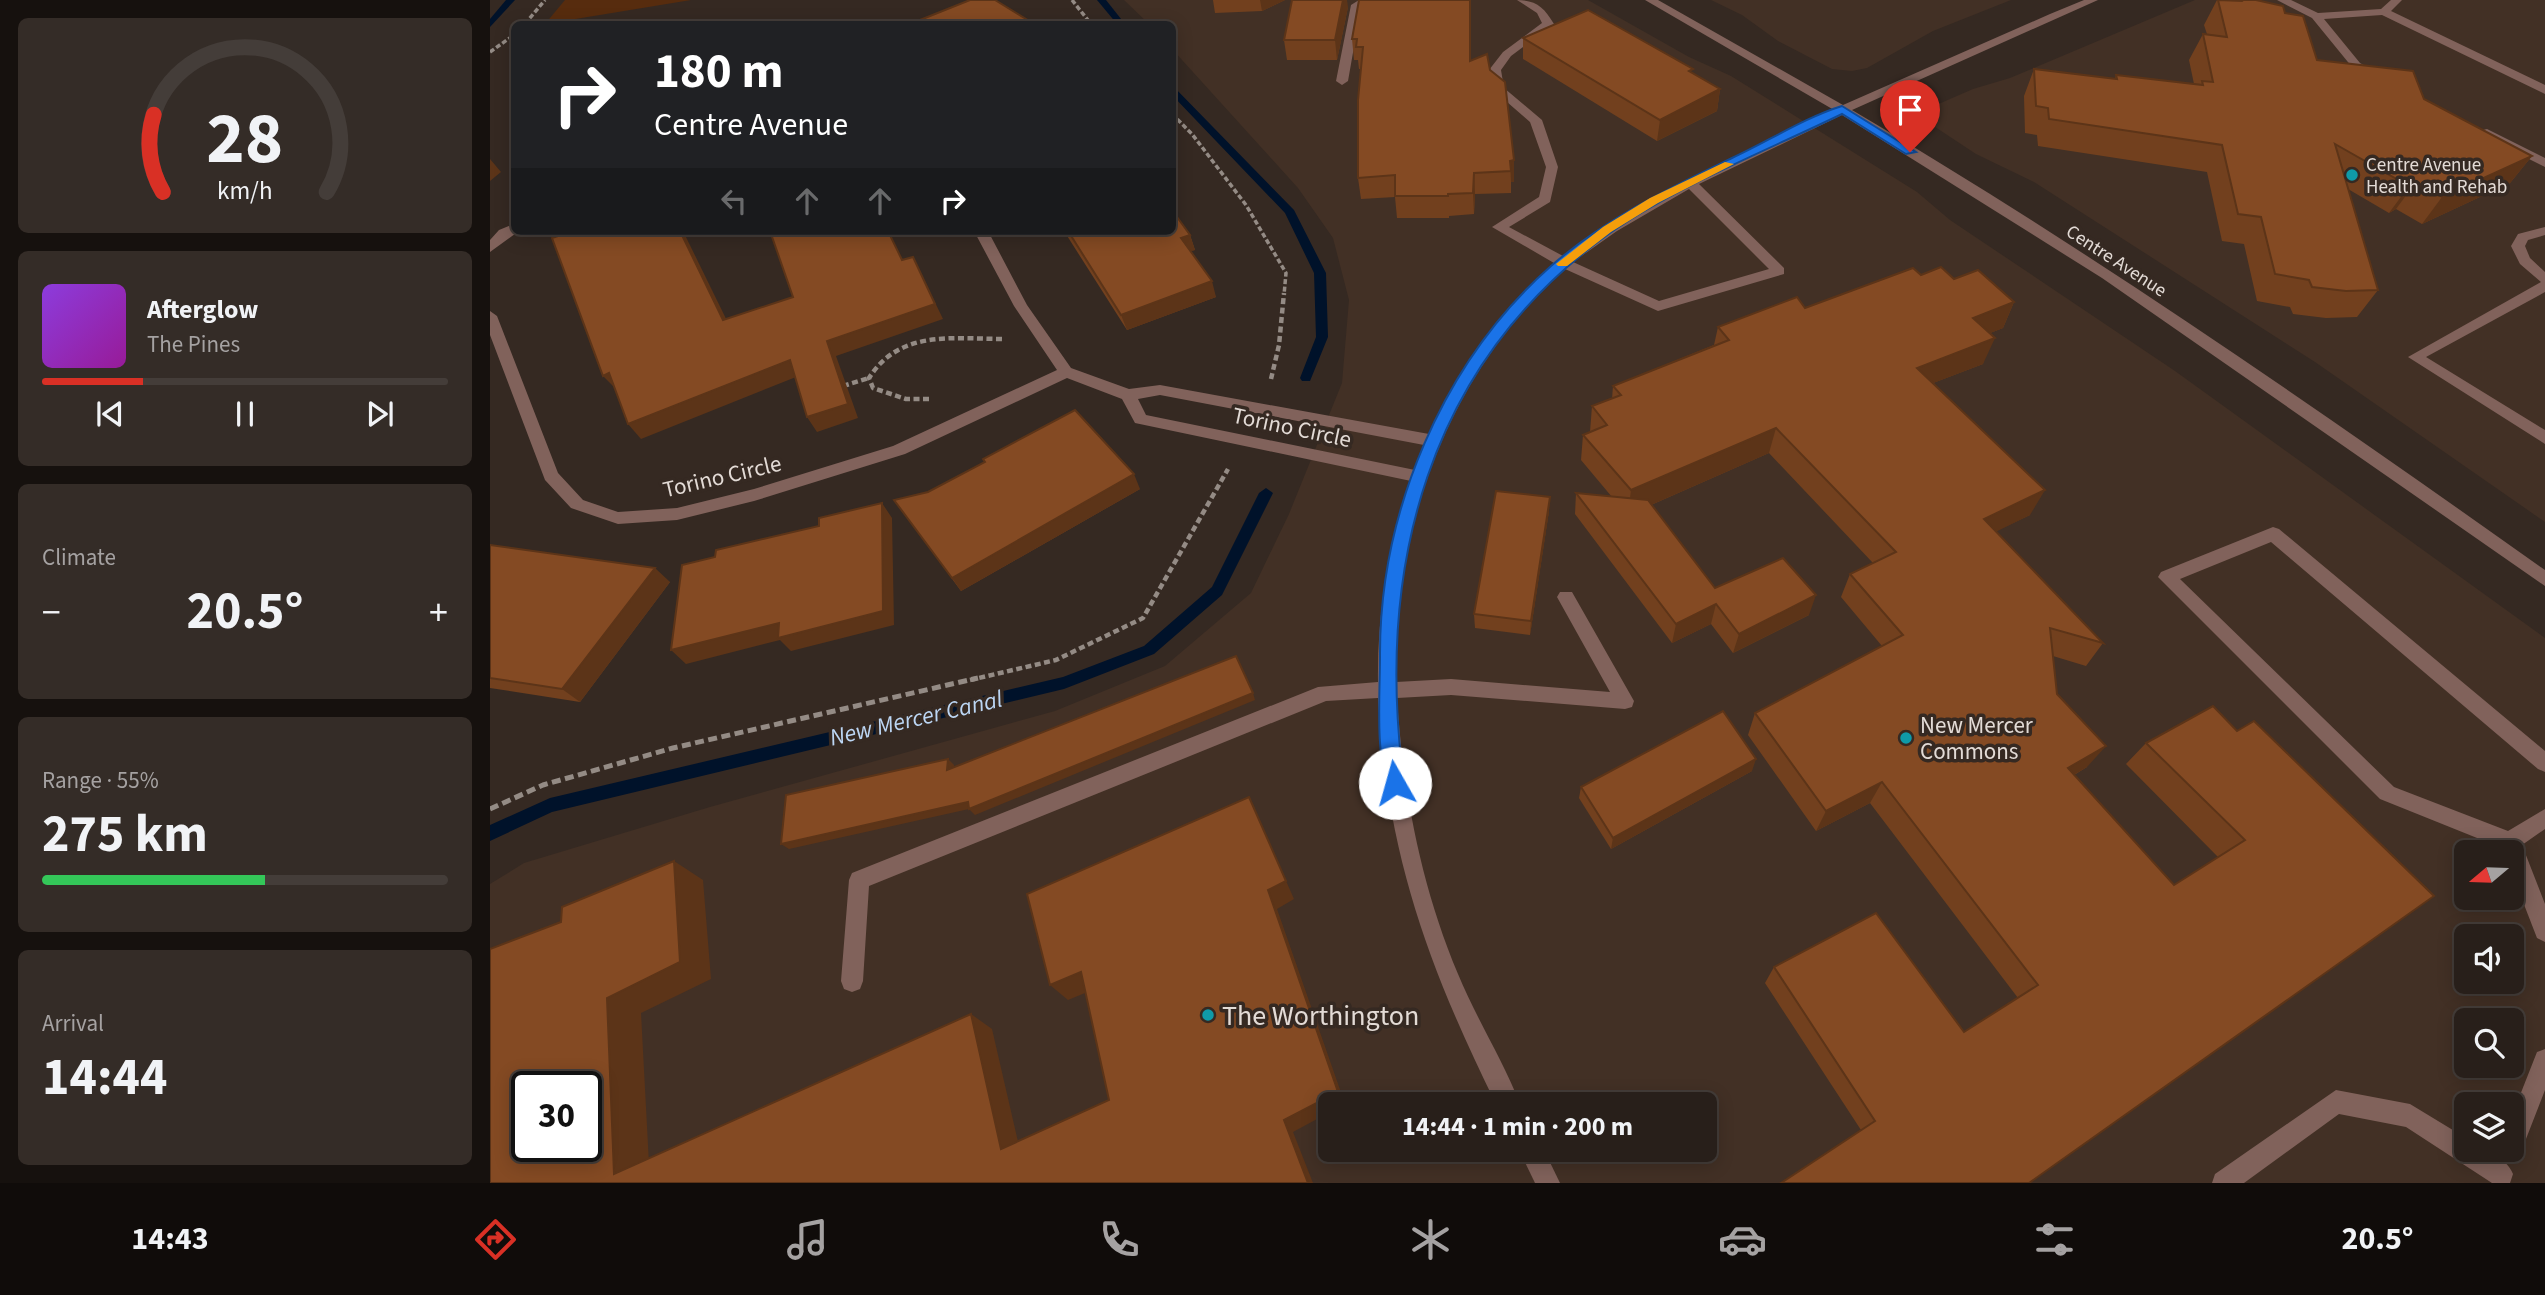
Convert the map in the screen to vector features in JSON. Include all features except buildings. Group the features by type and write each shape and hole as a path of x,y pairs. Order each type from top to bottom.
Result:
{"street":[{"path":"1342,81 1356,5 1369,0"},
{"path":"1522,0 1541,10 1548,24 1507,54 1495,70 1498,89 1536,120 1552,167 1545,199 1499,227 1564,263 1658,306 1779,271 1690,183"},
{"name":"Centre Avenue","path":"1650,0 1842,110 2084,261 2289,397 2545,579"},
{"path":"1502,1092 1461,1010 1422,906 1398,806 1389,737 1388,624 1403,533 1419,477 1450,402 1481,352 1523,301 1564,263 1607,229 1654,201 1842,110 1992,41 2093,0"},
{"path":"2282,0 2316,16 2356,65 2391,83"},
{"path":"2384,12 2398,0"},
{"path":"2316,16 2384,12 2545,90"},
{"path":"2474,126 2545,163"},
{"path":"490,248 511,230"},
{"path":"2545,231 2524,237 2518,246 2521,256 2530,268 2545,279"},
{"path":"983,235 1021,306 1066,372"},
{"path":"2545,286 2415,356 2545,438"},
{"name":"Torino Circle","path":"490,317 551,476 577,505 618,517 677,513 754,495 899,450 1066,372 1128,395 1160,390 1434,441"},
{"name":"Torino Circle","path":"1128,395 1140,419 1419,477"},
{"path":"2507,840 2387,793 2167,577 2273,534 2545,763"},
{"path":"852,981 859,880 1325,693 1451,687 1625,701 1566,597"},
{"path":"2512,840 2545,818"},
{"path":"2524,877 2545,931"},
{"path":"2524,1115 2545,1060"},
{"path":"2224,1183 2336,1102 2410,1116 2499,1179 2506,1162"},
{"path":"1537,1162 1548,1183"}],"path":[{"path":"528,21 545,0"},
{"path":"1072,0 1089,21"},
{"path":"490,52 511,37"},
{"path":"1176,118 1192,134 1246,205 1286,273 1279,345 1263,409"},
{"path":"836,389 869,379 883,356 903,346 956,338 1008,338"},
{"path":"869,379 873,388 888,395 906,399 939,398"},
{"path":"490,809 543,785 673,748 1056,660 1131,624 1143,618 1244,441"}],"shaded area":[{"path":"565,0 691,0 563,21 548,21"},
{"path":"1124,0 1588,0 1689,57 1731,76 1917,192 1950,220 2175,371 2545,638 2545,1183 490,1183 490,884 524,863 710,807 1055,711 1165,666 1251,593 1289,514 1342,383 1349,300 1333,238 1298,188 1176,53 1176,21 1146,21"},
{"path":"1711,0 2011,0 1933,31 1867,68 1852,71 1832,69 1778,41 1742,15"},
{"path":"2195,0 2545,0 2545,522 2315,362 2034,182 1976,154 1923,119 1927,109 1973,89 2010,78"}],"waterway":[{"path":"490,24 511,0"},
{"name":"New Mercer Canal","path":"1101,0 1118,21"},
{"name":"New Mercer Canal","path":"1176,93 1290,212 1320,273 1322,337 1306,378"},
{"name":"New Mercer Canal","path":"490,833 550,805 1064,683 1149,650 1217,591 1266,493"}],"slow traffic":[{"path":"1563,264 1607,229 1654,201 1729,164"}],"place":[{"name":"Centre Avenue Health and Rehab","path":"2352,175"},
{"name":"New Mercer Commons","path":"1906,738"},
{"name":"The Worthington","path":"1208,1015"}],"route":[{"path":"1395,783 1389,737 1388,624 1403,533 1422,469 1450,402 1481,352 1523,301 1556,269 1607,229 1654,201 1842,110 1910,152"}]}
